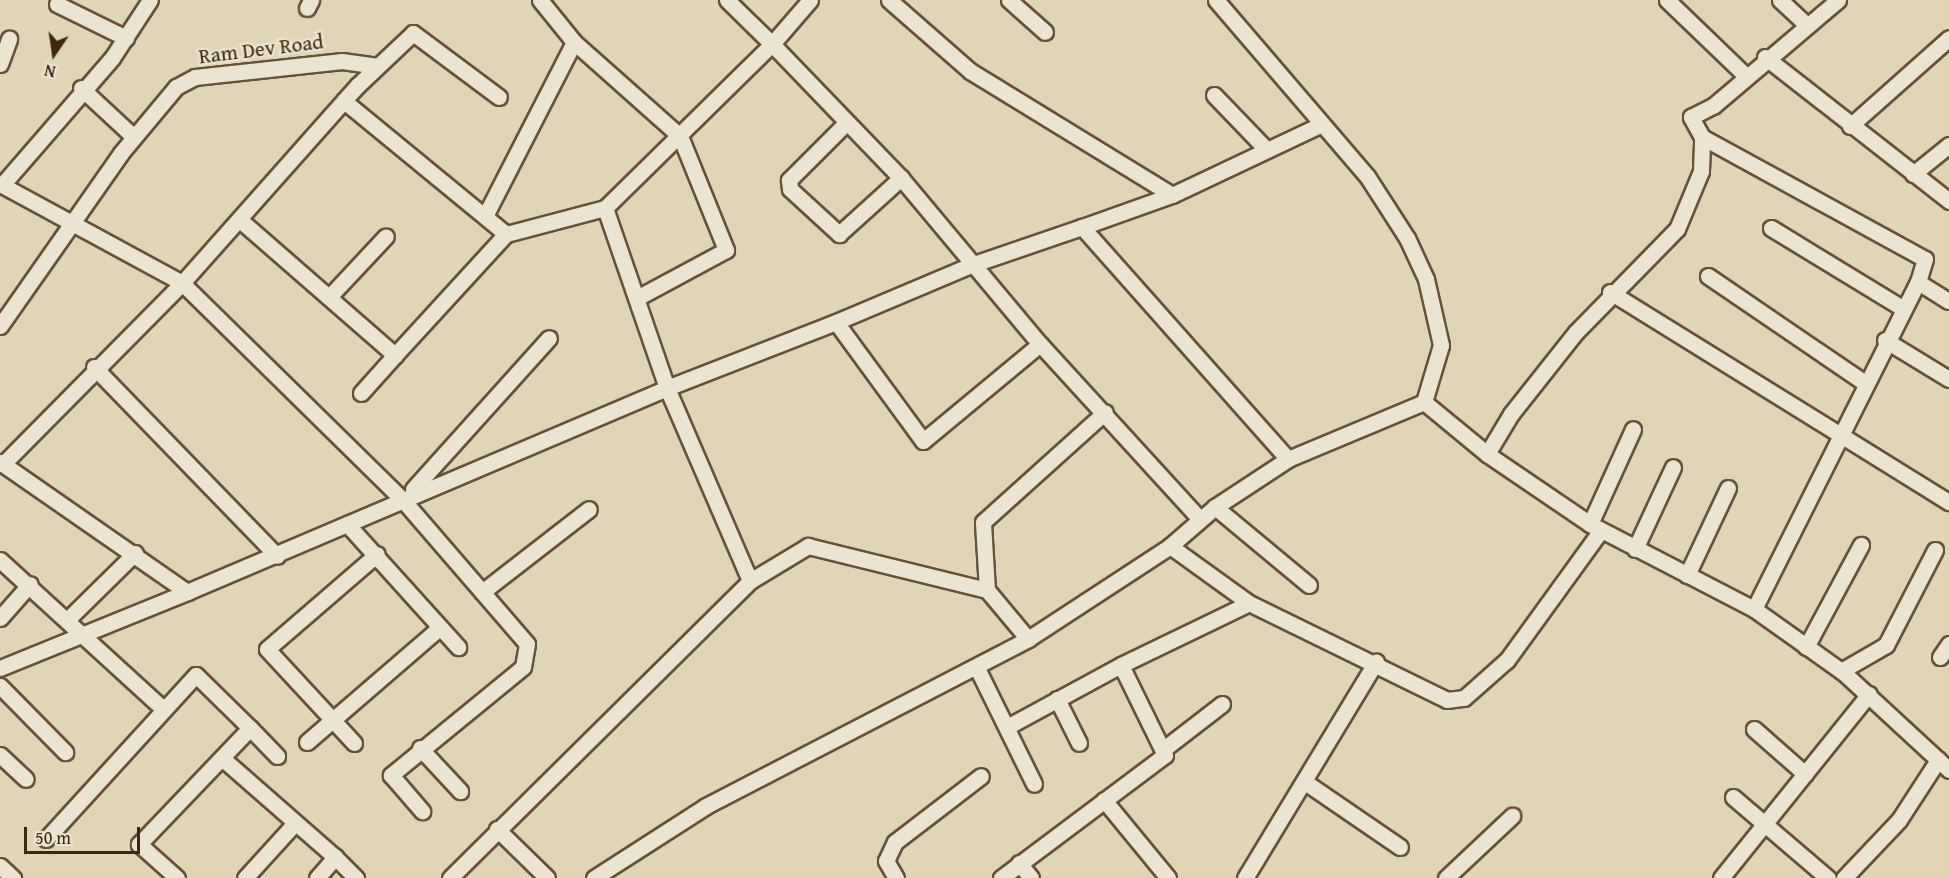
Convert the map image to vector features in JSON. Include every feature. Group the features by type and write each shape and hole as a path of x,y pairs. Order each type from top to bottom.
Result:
{"street":[{"path":"150,0 126,38 1,184 182,283 402,499 527,644 527,662 420,748 391,775 422,811"},
{"path":"540,0 574,42 680,136 726,250 637,298"},
{"path":"727,0 902,178 971,265 1040,344 1105,412 1200,519"},
{"path":"361,393 506,234 605,208 772,44 810,0"},
{"path":"889,0 970,71 1172,195"},
{"path":"1009,0 1045,32"},
{"path":"594,878 706,806 977,668 1028,639 1170,546 1215,507 1288,459 1424,402 1442,345 1426,279 1367,176 1216,0"},
{"path":"1667,0 1745,75"},
{"path":"1780,0 1806,24"},
{"path":"1755,609 1842,436 1885,340 1918,282 1925,259 1702,137 1690,117 1707,110 1765,57 1838,0"},
{"path":"57,4 126,38"},
{"path":"187,592 135,553 2,463 94,367 182,283 345,101 413,33 499,97"},
{"path":"1850,126 1949,38"},
{"path":"0,64 9,39"},
{"path":"485,216 574,42"},
{"path":"1765,57 1850,126 1949,201"},
{"name":"Ram Dev Road","path":"0,326 76,223 134,137 176,87 195,77 342,61 378,66"},
{"path":"81,88 134,137"},
{"path":"1214,95 1266,150"},
{"path":"345,101 506,234"},
{"path":"846,123 789,180 787,185 805,204 839,234 902,178"},
{"path":"0,668 277,555 347,524 365,520 402,499 667,388 836,322 971,265 1172,195 1322,124"},
{"path":"1487,454 1511,414 1610,292 1677,229 1696,190 1702,137"},
{"path":"1913,174 1949,146"},
{"path":"605,208 667,388 750,581"},
{"path":"240,220 394,355"},
{"path":"1082,227 1288,459"},
{"path":"1770,228 1902,308"},
{"path":"329,297 386,236"},
{"path":"1708,276 1865,383"},
{"path":"1918,282 1949,301"},
{"path":"1610,292 1949,502"},
{"path":"836,322 923,441 1040,344"},
{"path":"402,499 428,476 549,338"},
{"path":"1885,340 1949,379"},
{"path":"94,367 277,555"},
{"path":"1424,402 1487,454 1595,527 1755,609 1869,694 1944,765 1899,820 1844,878"},
{"path":"987,590 983,522 1105,412"},
{"path":"1170,546 1249,603 1376,663 1426,694 1464,698 1507,660 1595,527 1634,429"},
{"path":"1635,549 1673,467"},
{"path":"1687,575 1728,488"},
{"path":"1215,507 1309,585"},
{"path":"482,592 589,508"},
{"path":"347,524 377,554 439,628 458,647"},
{"path":"1806,647 1861,545"},
{"path":"450,878 750,581 808,546 987,590 1028,639"},
{"path":"1841,671 1886,645 1935,550"},
{"path":"68,619 135,553"},
{"path":"354,742 269,656 268,645 377,554"},
{"path":"0,560 85,634 163,710"},
{"path":"0,618 30,584"},
{"path":"1007,727 1121,665 1249,603"},
{"path":"307,742 439,628"},
{"path":"1245,878 1305,783 1376,663"},
{"path":"1001,878 1165,755 1165,748 1121,665"},
{"path":"977,668 1034,784"},
{"path":"46,839 196,675 277,756"},
{"path":"0,686 65,752"},
{"path":"1721,878 1869,694"},
{"path":"1058,699 1078,743"},
{"path":"1165,748 1222,704"},
{"path":"177,878 139,844 223,759 250,728"},
{"path":"1754,729 1805,774"},
{"path":"420,748 459,791"},
{"path":"0,755 26,779"},
{"path":"223,759 356,878"},
{"path":"896,878 886,861 895,842 981,776"},
{"path":"1305,783 1400,847"},
{"path":"1733,797 1828,878"},
{"path":"1104,800 1168,878"},
{"path":"1446,878 1512,816"},
{"path":"245,878 295,823"},
{"path":"497,829 547,878"},
{"path":"317,878 335,857"},
{"path":"1019,863 1031,878"},
{"path":"0,866 13,878"}]}
